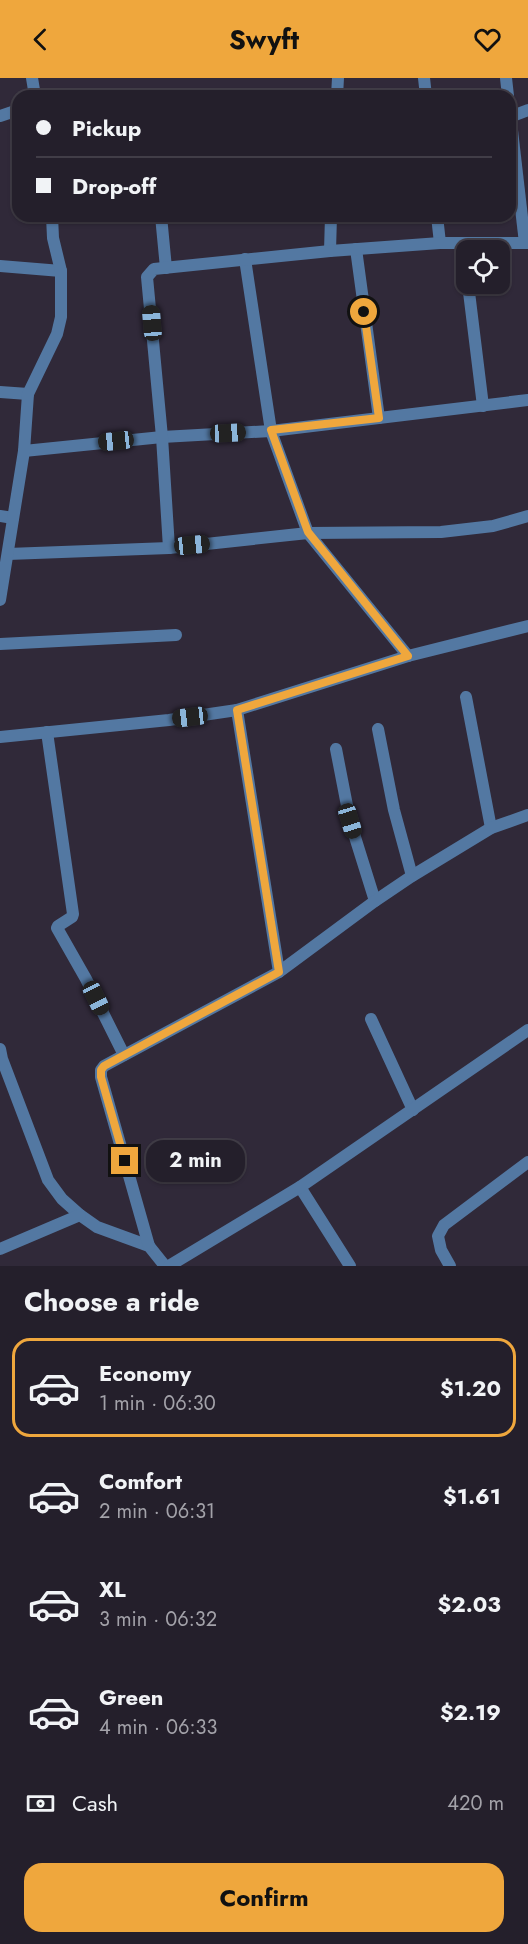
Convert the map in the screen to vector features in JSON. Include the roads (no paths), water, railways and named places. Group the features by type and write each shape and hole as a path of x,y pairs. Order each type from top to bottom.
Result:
{"street":[{"path":"510,243 526,243 516,163"},
{"path":"0,600 24,451 28,394 57,334 61,317 61,271 53,222"},
{"path":"162,222 166,267"},
{"path":"330,251 331,222"},
{"path":"438,222 440,243"},
{"path":"169,548 162,436 147,277 154,269 330,251 456,243"},
{"path":"356,249 379,418"},
{"path":"246,260 271,430 308,532 408,656"},
{"path":"0,266 61,271"},
{"path":"469,294 483,406"},
{"path":"0,392 28,394"},
{"path":"24,451 162,436 271,430 528,400"},
{"path":"0,516 13,518"},
{"path":"8,554 169,548 308,532 441,532 493,526 528,516"},
{"path":"0,737 169,720 237,710 408,656 528,626"},
{"path":"0,644 176,635"},
{"path":"466,697 491,828"},
{"path":"237,710 279,972"},
{"path":"378,729 394,810 412,876"},
{"path":"47,732 73,914 57,928 86,979 124,1055"},
{"path":"336,749 350,821 375,902"},
{"path":"528,815 491,828 412,876 279,972 104,1066 101,1070 101,1077 149,1246 167,1266 300,1187 528,1030"},
{"path":"370,1019 413,1110"},
{"path":"0,1056 48,1180 62,1199 97,1227 149,1246"},
{"path":"450,1266 441,1250 438,1236 444,1225 528,1162"},
{"path":"300,1187 350,1266"},
{"path":"0,1249 80,1215"}]}
